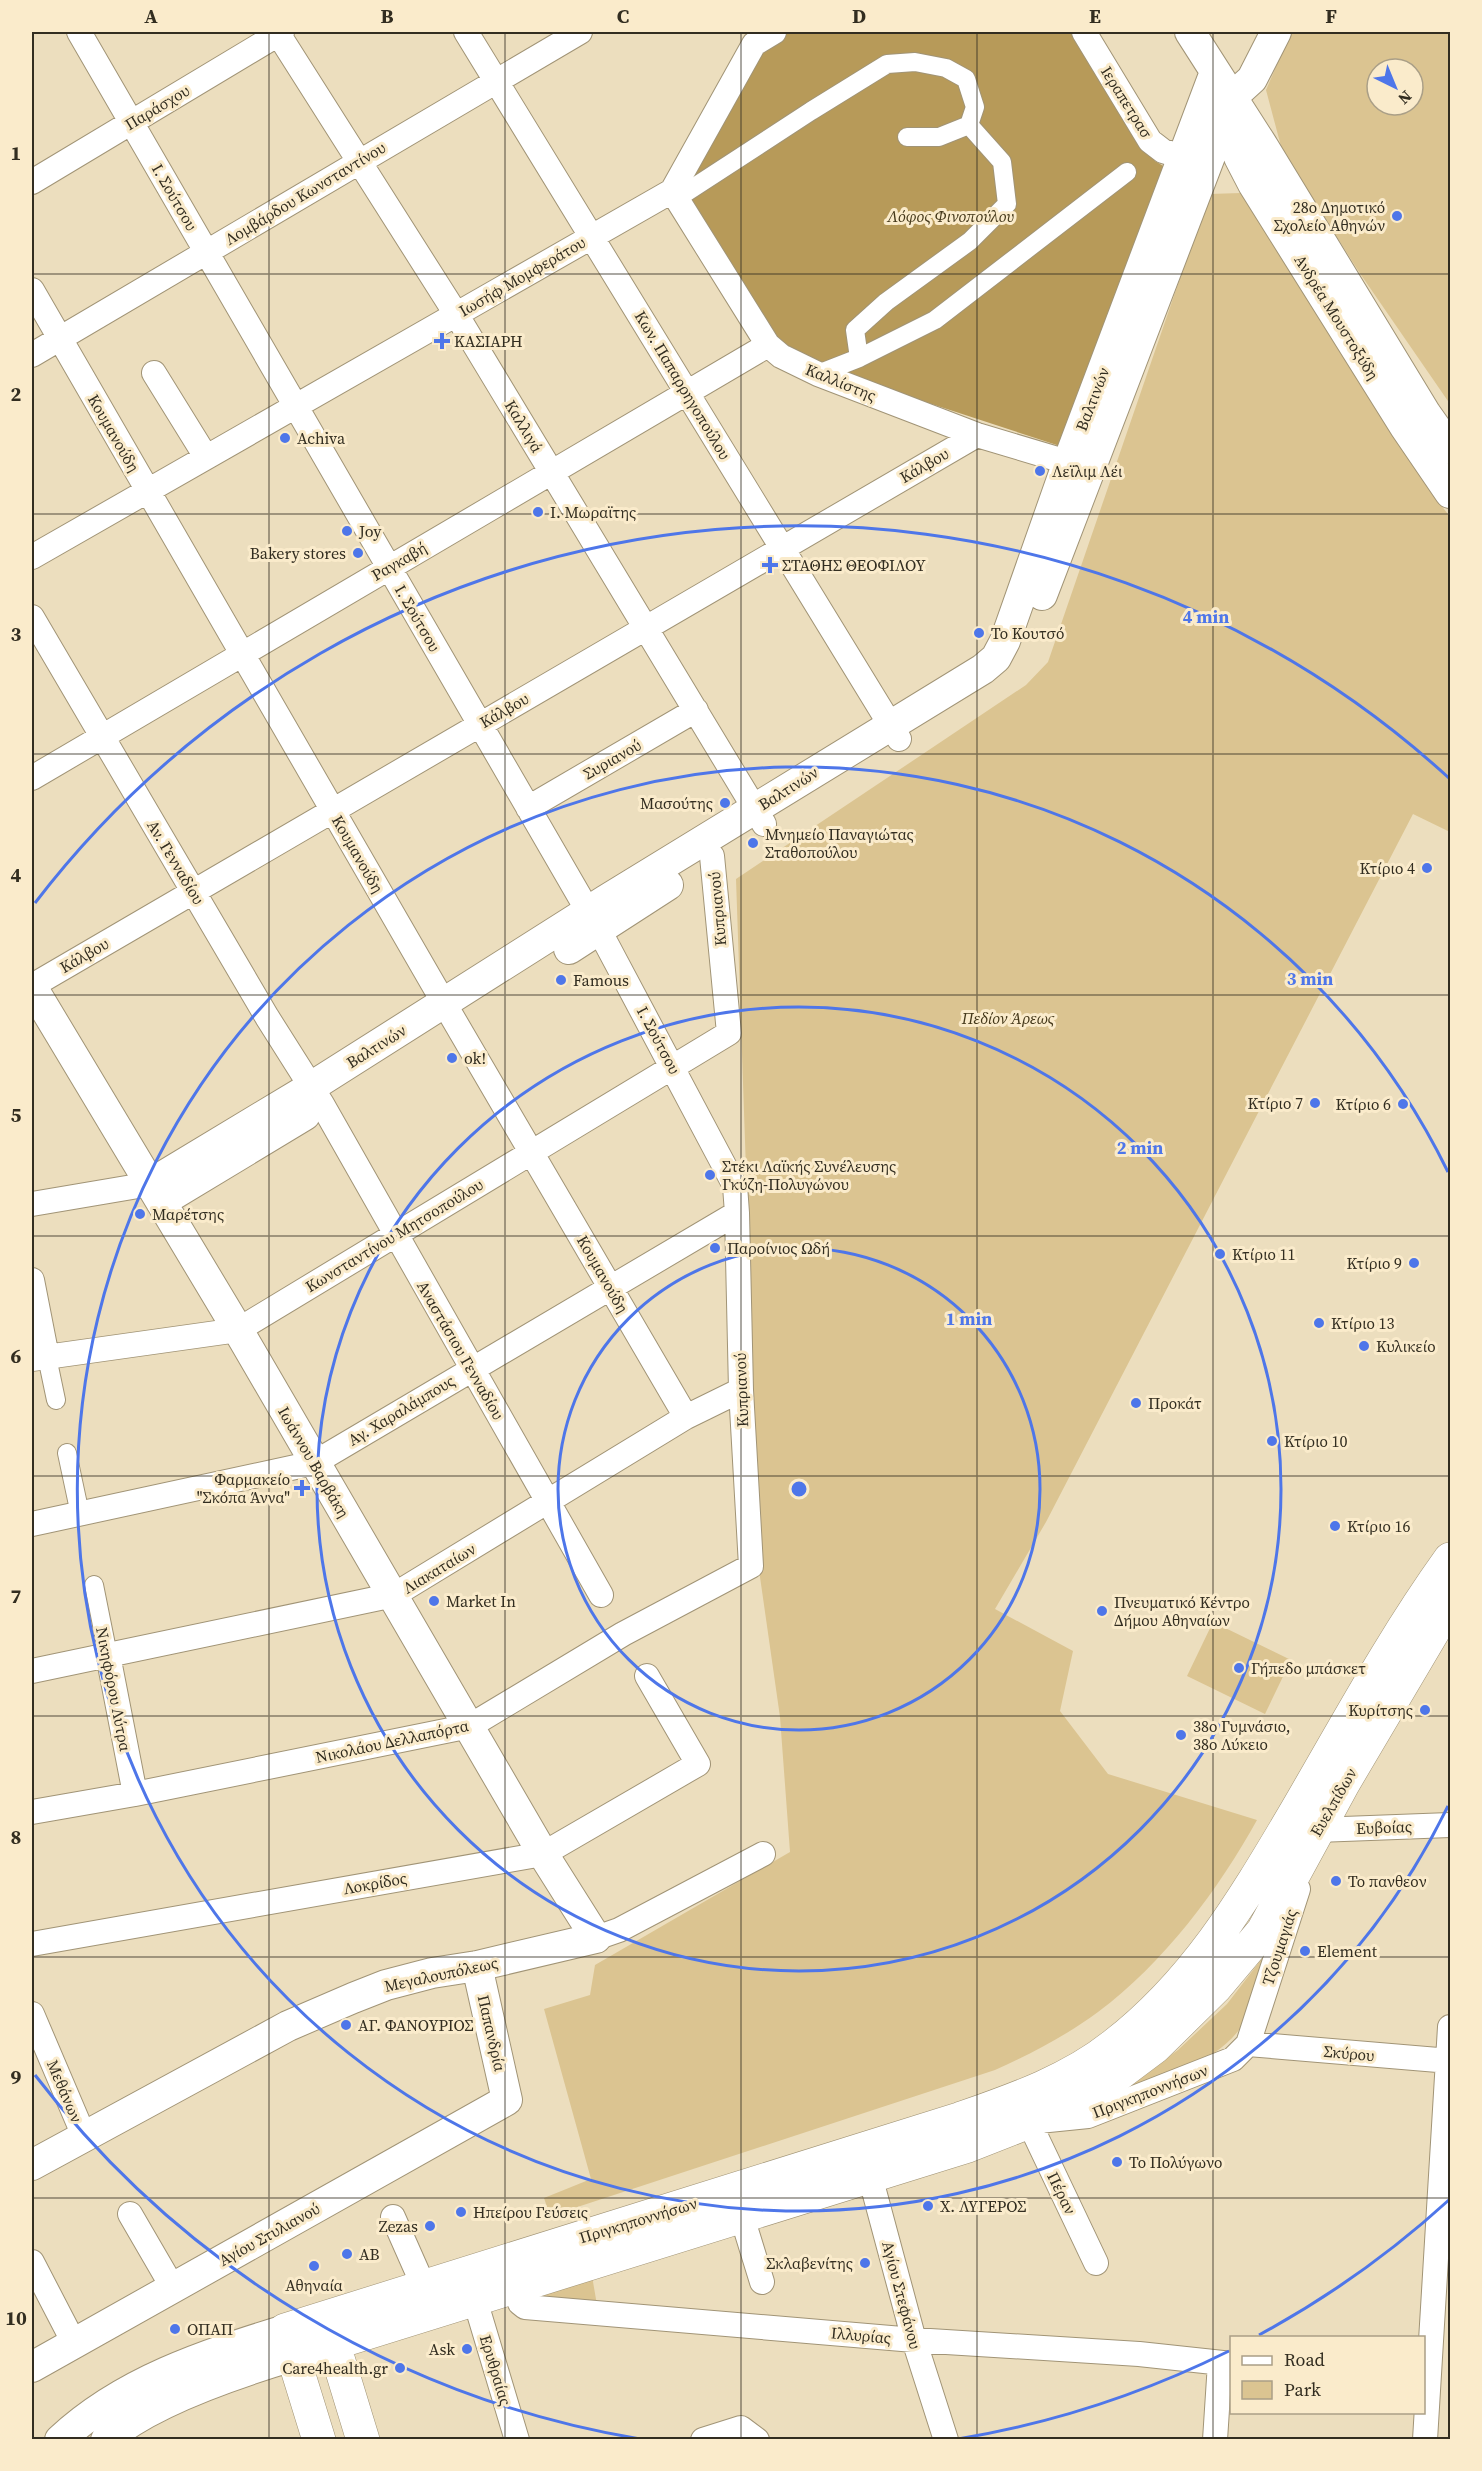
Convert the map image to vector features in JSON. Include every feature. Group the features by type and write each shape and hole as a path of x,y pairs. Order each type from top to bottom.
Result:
{"main road":[{"name":"Ευελπίδων","path":"1205,1977 1263,1931 1317,1830 1443,1607 1450,1559"},
{"name":"Ευελπίδων","path":"1205,1977 1238,1909 1443,1607"},
{"name":"Πριγκηποννήσων","path":"330,2330 424,2286 866,2164 968,2146 1029,2122 1086,2094 1136,2063 1193,2012 1205,1977"},
{"name":"Πριγκηποννήσων","path":"289,2343 330,2330 475,2300 742,2217 1073,2073 1205,1977"},
{"path":"330,2330 363,2439"},
{"path":"289,2343 319,2439"}],"street":[{"name":"Ι. Σούτσου","path":"78,32 593,921 735,1186 737,1213"},
{"name":"Παράσχου","path":"32,182 280,32"},
{"name":"Καλλιγά","path":"280,32 456,314 760,816"},
{"name":"Κων. Παπαρρηγοπούλου","path":"466,32 895,732"},
{"name":"Λομβάρδου Κωνσταντίνου","path":"32,355 580,32"},
{"name":"Ιεραπετρασ","path":"1084,32 1150,141 1163,151 1183,157"},
{"name":"Ανδρέα Μουστοξύδη","path":"1190,32 1263,146 1426,414 1450,448"},
{"path":"1194,128 1232,99 1252,79 1276,32"},
{"path":"674,195 758,36"},
{"path":"674,195 887,64 915,62 946,68 966,79 975,107 969,125 939,137 907,137"},
{"name":"Βαλτινών","path":"32,1204 155,1193 317,1096 895,732 997,680 1011,668 1021,650 1183,157 1215,72"},
{"name":"Βαλτινών","path":"1080,465 1197,189 1232,99"},
{"name":"Ανδρέα Μουστοξύδη","path":"1232,99 1239,157 1253,184 1405,427 1450,493"},
{"path":"859,358 855,330 886,302 970,241 1007,204 1002,162 969,125"},
{"path":"818,374 859,358 935,320 1127,172"},
{"path":"1197,189 1224,176 1253,184"},
{"name":"Ιωσήφ Μομφεράτου","path":"32,557 592,237 674,195"},
{"name":"Καλλίστης","path":"674,195 768,345 781,356 818,374 977,435 1080,465"},
{"name":"Κουμανούδη","path":"32,290 686,1417"},
{"name":"Ραγκαβή","path":"32,778 101,735 768,345"},
{"path":"154,373 206,457"},
{"name":"Κάλβου","path":"32,986 977,435"},
{"name":"Αν. Γενναδίου","path":"32,617 267,1017 317,1096"},
{"name":"Συριανού","path":"528,808 696,710"},
{"name":"Βαλτινών","path":"593,921 712,856 760,816"},
{"name":"Κυπριανού","path":"712,856 729,1033"},
{"name":"Ιωάννου Βαρβάκη","path":"32,986 238,1330 543,1854 596,1938"},
{"name":"Κωνσταντίνου Μητσοπούλου","path":"39,1358 238,1330 729,1033"},
{"name":"Αναστάσιου Γενναδίου","path":"317,1096 601,1595"},
{"name":"Κυπριανού","path":"737,1213 741,1390 752,1566"},
{"name":"Αγ. Χαραλάμπους","path":"32,1524 314,1463 737,1213"},
{"path":"32,1280 39,1358 56,1400"},
{"name":"Λιακαταίων","path":"32,1671 394,1596 686,1417 741,1390"},
{"path":"67,1453 80,1514"},
{"name":"Νικολάου Δελλαπόρτα","path":"32,1812 135,1794 470,1726 623,1635 752,1566"},
{"name":"Νικηφόρου Λύτρα","path":"94,1585 135,1794"},
{"name":"Λοκρίδος","path":"32,1944 543,1854 698,1764 647,1676"},
{"name":"Ευβοίας","path":"1317,1830 1450,1825"},
{"name":"Τζουμαγιάς","path":"1241,2052 1317,1830"},
{"name":"Μεγαλουπόλεως","path":"32,2164 288,2026 342,2002 386,1985 432,1973 477,1966 596,1938 619,1930 763,1854"},
{"name":"Παπανδρία","path":"477,1966 507,2100"},
{"name":"Μεθάνων","path":"32,2014 84,2136"},
{"path":"1425,2439 1434,2383 1450,2027"},
{"name":"Σκύρου","path":"1241,2052 1450,2061"},
{"name":"Πριγκηποννήσων","path":"1029,2122 1088,2116 1241,2052"},
{"name":"Αγίου Στυλιανού","path":"32,2367 507,2100"},
{"name":"Πέραν","path":"1029,2122 1096,2263"},
{"name":"Αγίου Στεφάνου","path":"866,2164 914,2340 945,2439"},
{"path":"130,2214 173,2288"},
{"path":"393,2217 424,2286"},
{"path":"742,2217 762,2282"},
{"path":"32,2262 74,2343"},
{"name":"Ιλλυρίας","path":"516,2287 520,2303 525,2307 914,2340 1138,2354 1226,2364"},
{"name":"Ερυθραίας","path":"475,2300 517,2439"},
{"name":"Πριγκηποννήσων","path":"60,2439 94,2411 146,2381 204,2356 289,2343"},
{"name":"Πριγκηποννήσων","path":"106,2439 120,2427 289,2343"},
{"path":"1215,2439 1226,2364"},
{"path":"703,2439 750,2436"}],"green space":[{"name":"Λόφος Φινοπούλου","path":"786,32 1076,32 1155,161 1170,170 1066,448 797,360 776,343 680,188 758,50"},
{"path":"1291,32 1450,32 1450,404 1359,272 1282,150 1266,90"},
{"name":"Πεδίον Άρεως","path":"1241,193 1432,493 1450,517 1450,832 1413,814 1046,1522 995,1609 1073,1651 1060,1711 1108,1774 1257,1820 1207,1898 1167,1948 1122,1993 1074,2029 1048,2044 995,2070 550,2216 544,2198 591,2179 544,2009 590,1995 595,1965 790,1852 780,1717 760,1577 736,879 1026,685 1048,662 1209,194"},
{"name":"Γήπεδο μπάσκετ","path":"1213,1622 1291,1660 1265,1714 1187,1676"},
{"path":"1277,1939 1256,2004 1244,2024 1230,2040 1199,2062 1122,2091 1178,2050 1227,2004"},
{"path":"592,2276 597,2305 543,2300 540,2296"}],"place":[{"name":"28ο Δημοτικό Σχολείο Αθηνών","path":"1397,216"},
{"name":"ΚΑΣΙΑΡΗ","path":"442,341"},
{"name":"Achiva","path":"285,438"},
{"name":"Λεϊλιμ Λέι","path":"1040,471"},
{"name":"Ι. Μωραϊτης","path":"538,512"},
{"name":"Joy","path":"347,531"},
{"name":"Bakery stores","path":"358,553"},
{"name":"ΣΤΑΘΗΣ ΘΕΟΦΙΛΟΥ","path":"770,565"},
{"name":"Το Κουτσό","path":"979,633"},
{"name":"Μασούτης","path":"725,803"},
{"name":"Μνημείο Παναγιώτας Σταθοπούλου","path":"753,843"},
{"name":"Κτίριο 4","path":"1427,868"},
{"name":"Famous","path":"561,980"},
{"name":"ok!","path":"452,1058"},
{"name":"Κτίριο 7","path":"1315,1103"},
{"name":"Κτίριο 6","path":"1403,1104"},
{"name":"Στέκι Λαϊκής Συνέλευσης Γκύζη-Πολυγώνου","path":"710,1175"},
{"name":"Μαρέτσης","path":"140,1214"},
{"name":"Παροίνιος Ωδή","path":"715,1248"},
{"name":"Κτίριο 11","path":"1220,1254"},
{"name":"Κτίριο 9","path":"1414,1263"},
{"name":"Κτίριο 13","path":"1319,1323"},
{"name":"Κυλικείο","path":"1364,1346"},
{"name":"Προκάτ","path":"1136,1403"},
{"name":"Κτίριο 10","path":"1272,1441"},
{"name":"Φαρμακείο \"Σκόπα Άννα\"","path":"302,1488"},
{"name":"Κτίριο 16","path":"1335,1526"},
{"name":"Market In","path":"434,1601"},
{"name":"Πνευματικό Κέντρο Δήμου Αθηναίων","path":"1102,1611"},
{"name":"Γήπεδο μπάσκετ","path":"1239,1668"},
{"name":"Κυρίτσης","path":"1425,1710"},
{"name":"38ο Γυμνάσιο, 38ο Λύκειο","path":"1181,1735"},
{"name":"Το πανθεον","path":"1336,1881"},
{"name":"Element","path":"1305,1951"},
{"name":"ΑΓ. ΦΑΝΟΥΡΙΟΣ","path":"346,2025"},
{"name":"Το Πολύγωνο","path":"1117,2162"},
{"name":"Χ. ΛΥΓΕΡΟΣ","path":"928,2206"},
{"name":"Ηπείρου Γεύσεις","path":"461,2212"},
{"name":"Zezas","path":"430,2226"},
{"name":"ΑΒ","path":"347,2254"},
{"name":"Σκλαβενίτης","path":"865,2263"},
{"name":"Αθηναία","path":"314,2266"},
{"name":"ΟΠΑΠ","path":"175,2329"},
{"name":"Ask","path":"467,2349"},
{"name":"Care4health.gr","path":"400,2368"}]}
